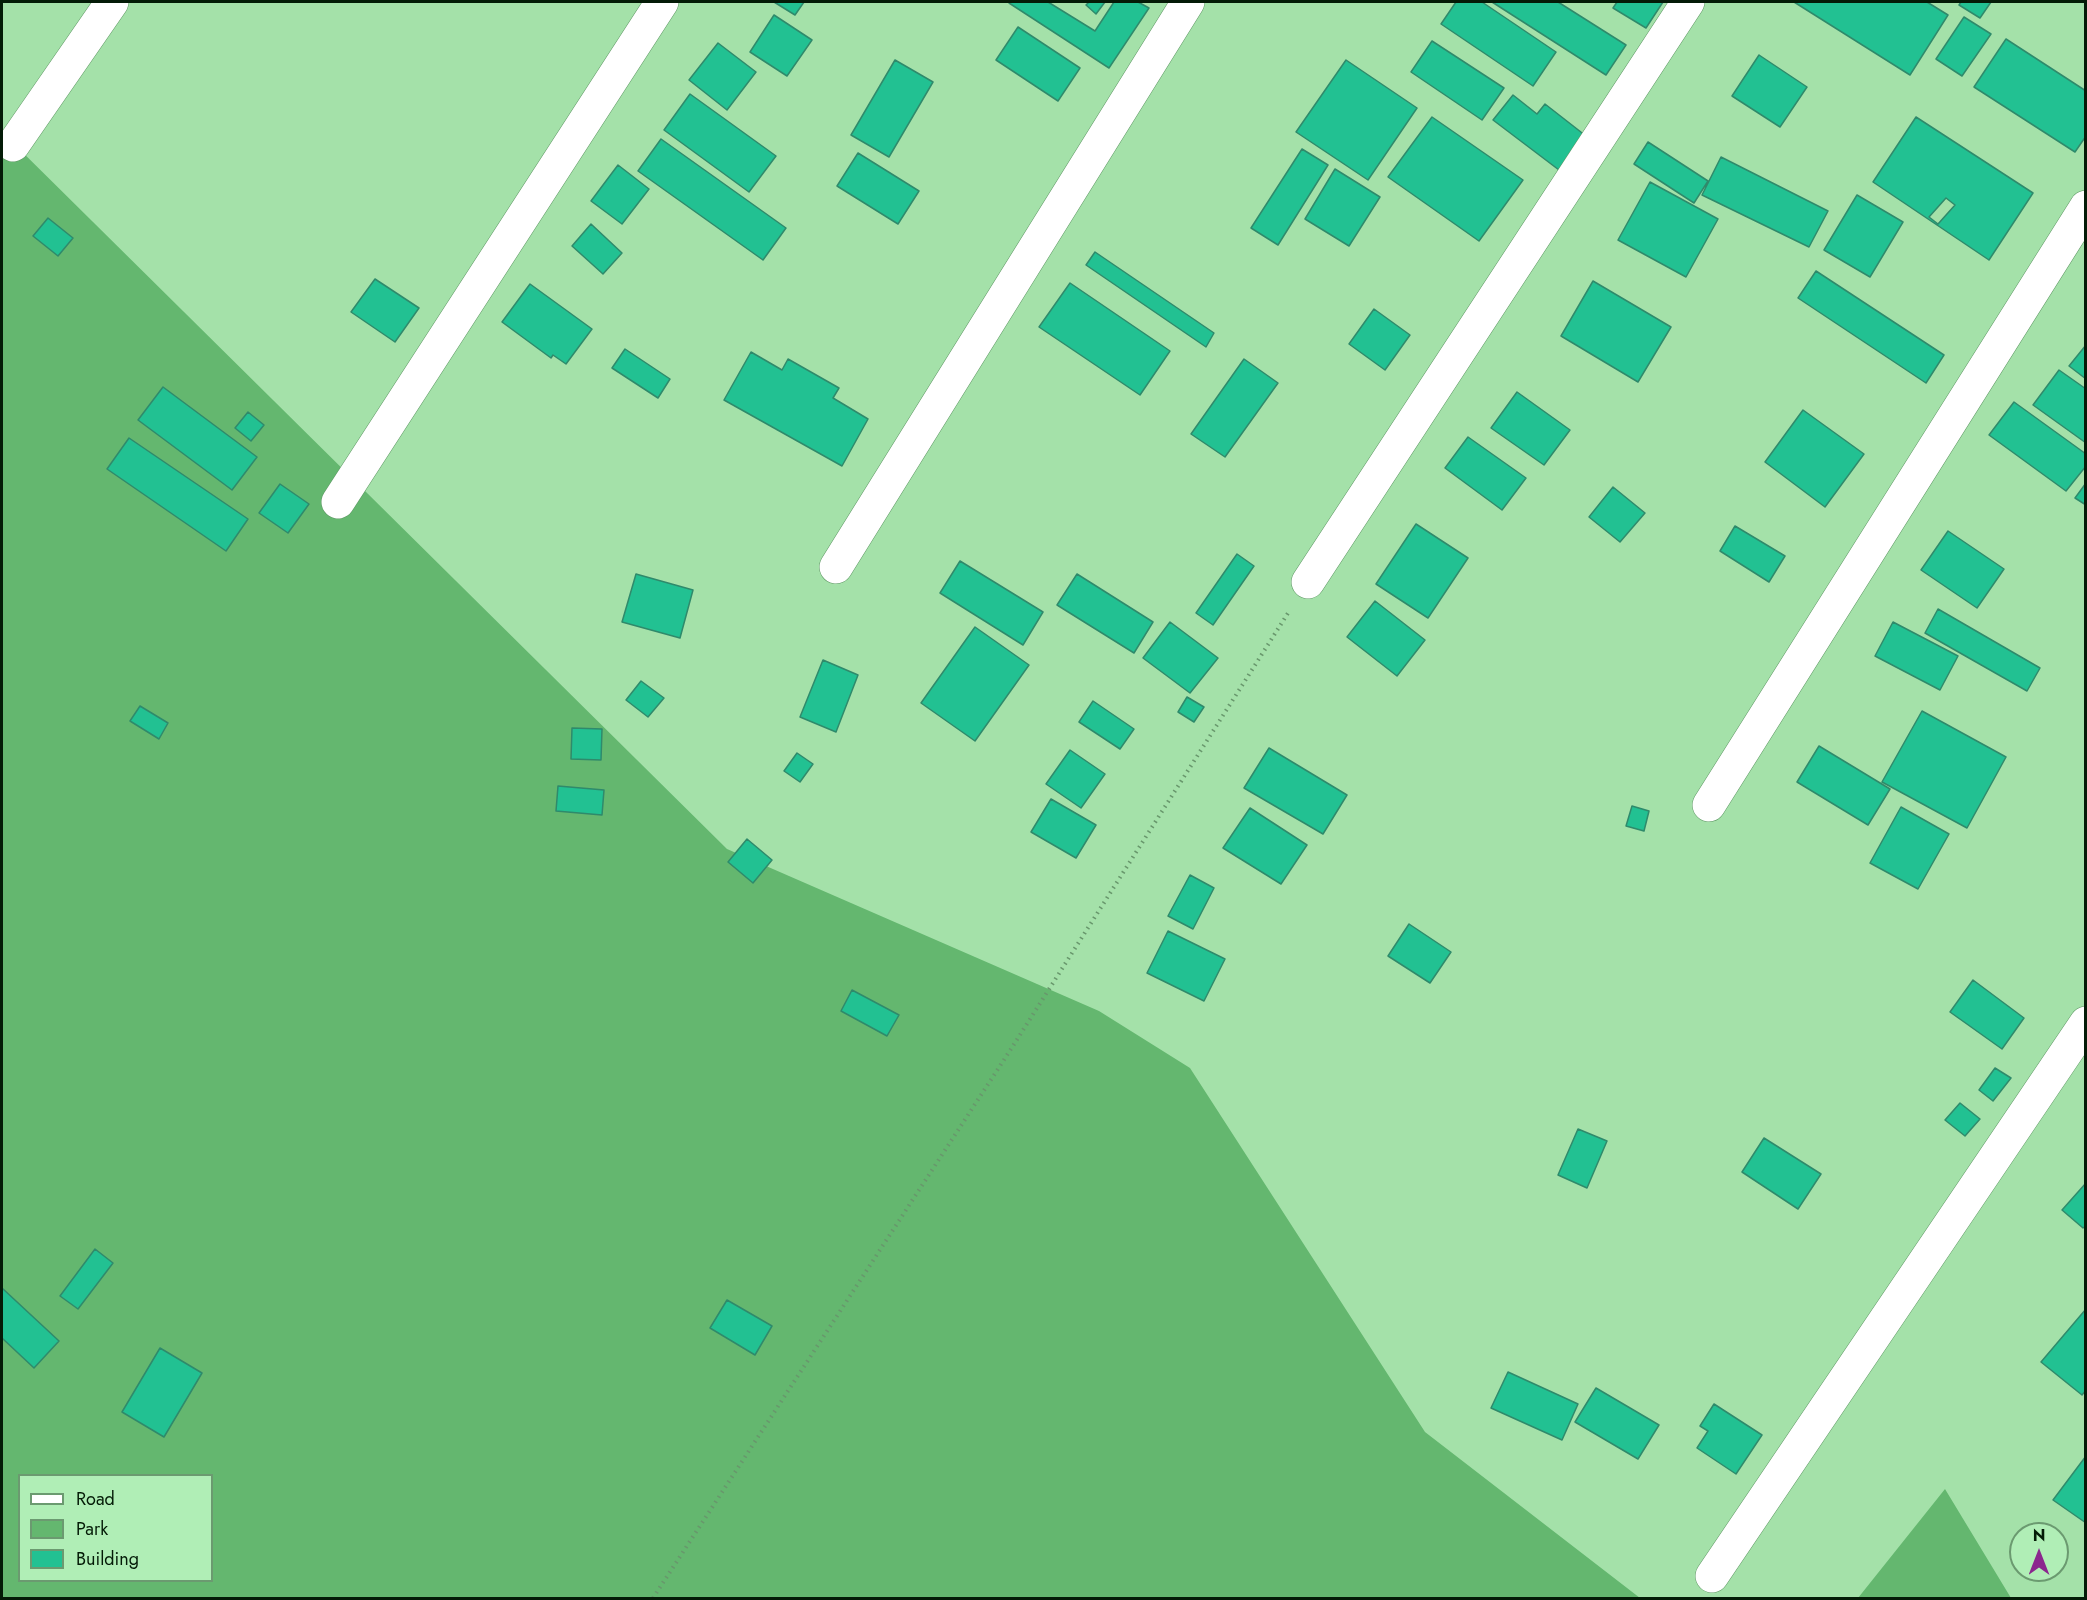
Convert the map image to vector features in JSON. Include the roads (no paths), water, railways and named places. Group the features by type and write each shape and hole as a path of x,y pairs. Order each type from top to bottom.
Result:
{"street":[{"path":"13,145 112,2"},
{"path":"338,502 662,2"},
{"path":"836,567 1188,2"},
{"path":"1308,582 1688,2"},
{"path":"1709,805 2085,207"},
{"path":"1712,1576 2085,1023"}]}
